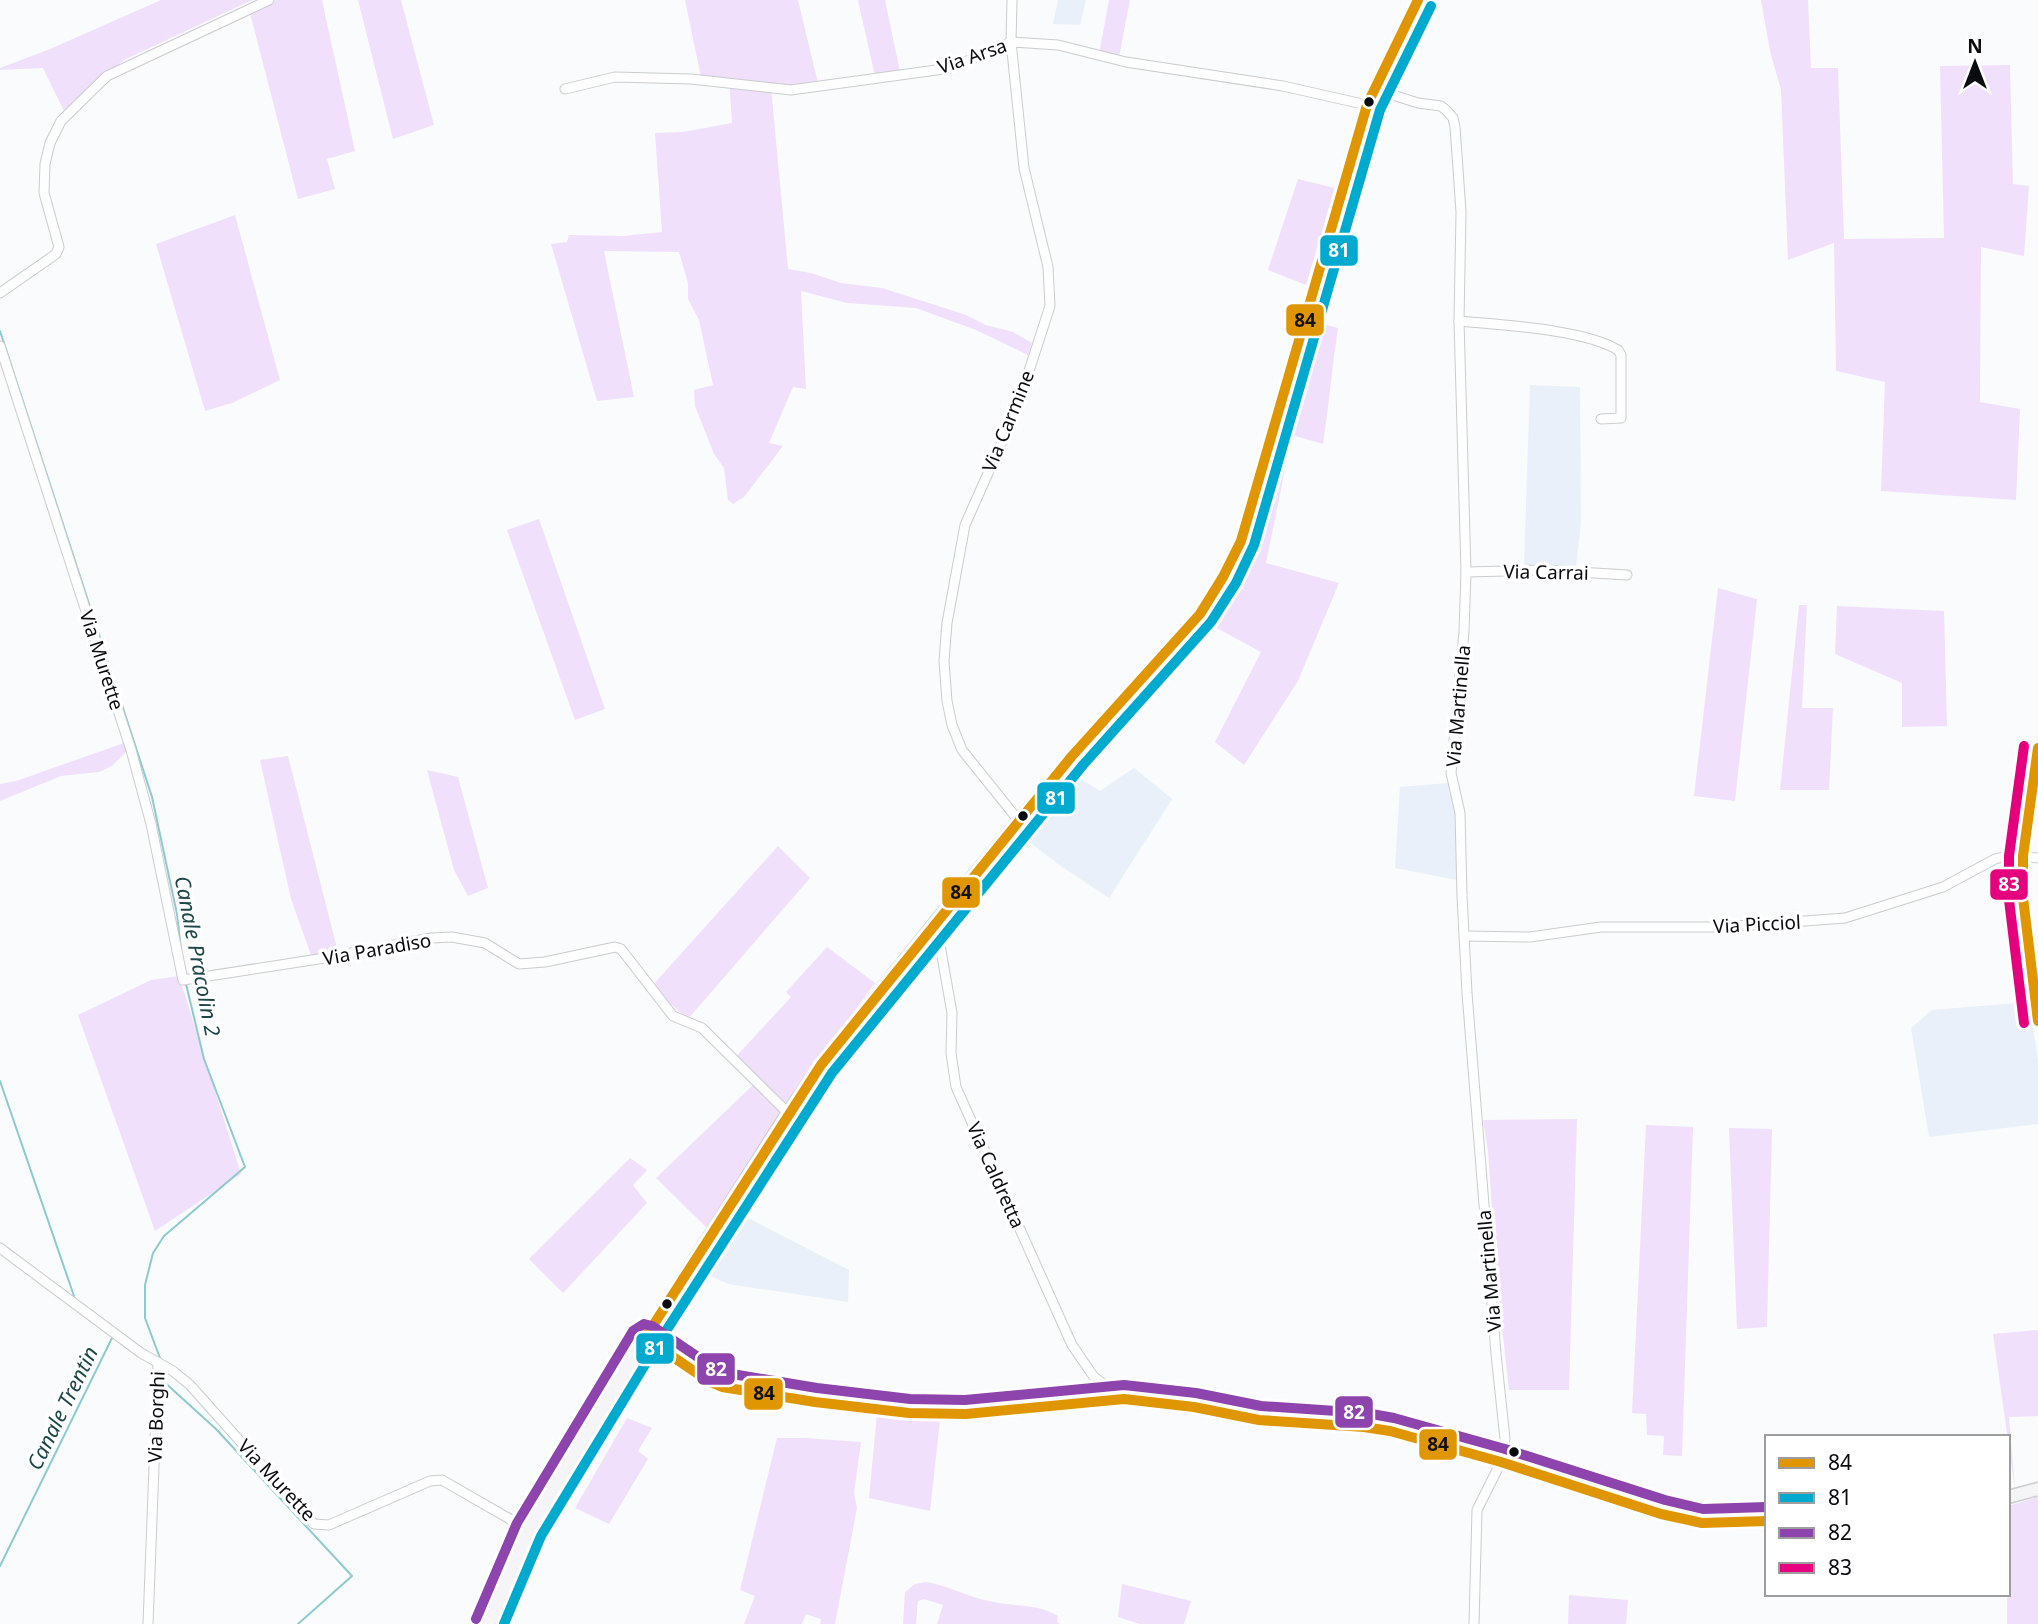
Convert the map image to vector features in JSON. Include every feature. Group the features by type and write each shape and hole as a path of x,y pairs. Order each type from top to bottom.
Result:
{"main road":[{"path":"489,1624 530,1530 645,1338 821,1065 933,923 1072,756 1200,614 1223,577 1241,541 1367,105 1418,0"},
{"path":"2038,748 2023,856 2024,898 2038,1020"},
{"path":"645,1338 710,1382 722,1387 909,1413 966,1414 1124,1399 1194,1407 1259,1419 1364,1427 1390,1431 1502,1462 1661,1514 1702,1523 1765,1521"},
{"path":"2010,1496 2038,1489"}],"street":[{"path":"0,293 55,254 60,247 44,193 45,164 50,143 61,121 107,76 269,0"},
{"name":"Via Carmine","path":"1012,0 1012,42 1024,168 1048,267 1050,306 1017,408 965,525 947,623 944,661 947,701 952,725 962,750 1019,821"},
{"name":"Via Arsa","path":"565,89 615,77 691,79 791,90 951,68 1012,42 1058,45 1126,62 1283,86 1367,105"},
{"name":"Via Martinella","path":"1374,89 1419,103 1441,106 1453,118 1461,212 1460,321 1466,572 1464,632 1451,773 1460,813 1465,936 1483,1209 1505,1439 1502,1462"},
{"path":"1460,321 1525,327 1576,336 1618,350 1621,355 1621,418 1601,419"},
{"name":"Via Murette","path":"0,346 131,750 151,824 183,980"},
{"name":"Via Carrai","path":"1466,572 1546,570 1627,575"},
{"name":"Via Picciol","path":"1465,936 1530,937 1601,927 1723,927 1844,918 1943,887 1995,859 2011,855 2038,858"},
{"name":"Via Caldretta","path":"933,923 940,945 952,1013 951,1053 956,1087 1072,1345 1094,1377 1124,1399"},
{"name":"Via Paradiso","path":"183,980 431,938 452,937 485,943 519,964 529,965 615,947 621,949 673,1016 702,1028 788,1113"},
{"name":"Via Borghi","path":"0,1248 141,1353 159,1362 148,1624"},
{"name":"Via Murette","path":"159,1362 190,1385 314,1524 329,1525 430,1481 442,1480 530,1530"},
{"path":"1474,1624 1477,1510 1502,1462"}],"shaded area":[{"path":"161,0 252,0 126,59 94,81 64,111 43,68 0,70 0,68"},
{"path":"276,0 322,0 355,151 327,159 335,189 298,199 250,13"},
{"path":"358,0 401,0 434,125 393,139"},
{"path":"685,0 798,0 819,87 771,87 788,269 841,283 882,288 1013,332 1032,343 1028,355 976,330 916,308 847,303 801,291 806,389 793,387 769,443 783,446 744,497 733,504 728,500 724,468 714,454 695,406 694,390 713,385 699,320 688,299 688,283 679,252 604,251 634,397 597,401 551,244 567,242 569,235 623,236 662,232 655,133 683,132 732,123 729,80 701,77"},
{"path":"858,0 885,0 900,72 875,76"},
{"path":"1058,0 1086,0 1080,25 1053,24"},
{"path":"1109,0 1130,0 1119,57 1099,54"},
{"path":"1761,0 1808,0 1811,68 1838,68 1844,239 1944,238 1940,66 2010,65 2013,184 2029,186 2024,256 1981,247 1980,402 2020,409 2016,500 1881,491 1885,382 1836,371 1834,243 1788,260 1781,90 1770,51"},
{"path":"1298,179 1335,188 1306,285 1268,270"},
{"path":"235,215 280,380 232,403 205,411 156,244"},
{"path":"1312,321 1338,328 1323,444 1292,435 1266,563 1339,583 1298,681 1244,765 1215,742 1261,652 1200,619 1232,574 1246,544"},
{"path":"1530,385 1580,387 1581,522 1576,567 1524,566"},
{"path":"539,519 605,709 575,720 507,530"},
{"path":"1718,588 1757,599 1735,801 1694,796"},
{"path":"1799,605 1807,605 1802,708 1833,708 1829,790 1780,790"},
{"path":"1837,606 1944,611 1947,726 1902,727 1902,683 1835,654"},
{"path":"124,743 130,748 112,766 99,772 61,776 0,801 0,784 16,781"},
{"path":"288,756 338,952 311,955 291,899 260,760"},
{"path":"1134,768 1172,799 1109,898 1019,834 1070,772 1100,791"},
{"path":"427,770 458,777 488,888 468,896 454,870"},
{"path":"1448,783 1449,793 1456,807 1457,880 1395,868 1400,787"},
{"path":"778,846 810,878 688,1019 651,987"},
{"path":"827,947 875,983 792,1095 708,1229 656,1178 756,1082 732,1061 791,997 786,992"},
{"path":"179,976 241,1174 155,1231 78,1015 151,980"},
{"path":"2029,1002 2038,1059 2038,1124 1929,1137 1911,1028 1932,1010"},
{"path":"1577,1119 1569,1390 1509,1390 1483,1120"},
{"path":"1646,1125 1693,1127 1682,1456 1663,1455 1664,1436 1647,1435 1646,1414 1632,1413"},
{"path":"1729,1128 1772,1129 1767,1327 1737,1329"},
{"path":"630,1158 647,1170 633,1185 647,1203 563,1293 529,1259"},
{"path":"736,1212 849,1270 848,1302 728,1284 699,1271"},
{"path":"2038,1330 2038,1416 2009,1417 2015,1490 2010,1435 2007,1435 1993,1334"},
{"path":"877,1414 940,1420 930,1511 869,1498"},
{"path":"627,1418 652,1428 638,1451 648,1459 609,1524 575,1508"},
{"path":"777,1438 861,1442 854,1493 857,1508 835,1624 820,1624 821,1619 806,1614 802,1624 744,1624 755,1596 740,1590"},
{"path":"2038,1497 2038,1624 2007,1624 2007,1596 2010,1596 2010,1505"},
{"path":"926,1582 998,1603 1041,1609 1058,1616 1057,1622 1060,1624 937,1624 943,1605 924,1599 918,1601 916,1624 903,1624 905,1592 915,1584"},
{"path":"1122,1584 1191,1601 1184,1624 1140,1624 1118,1617"},
{"path":"1569,1595 1628,1600 1626,1624 1568,1624"}],"waterway":[{"name":"Canale Pracolin 2","path":"0,331 152,797 177,914 181,950"},
{"name":"Canale Pracolin 2","path":"160,1358 145,1318 145,1285 153,1253 164,1236 245,1167 204,1059 186,984"},
{"name":"Canale Trentin","path":"0,1081 74,1296 72,1298"},
{"name":"Canale Trentin","path":"0,1566 113,1336"},
{"name":"Canale Pracolin 2","path":"162,1380 216,1429 352,1576 298,1624"}],"transit line":[{"name":"84","path":"1418,0 1367,105 1241,541 1223,577 1200,614 1072,756 821,1065 645,1338 710,1382 722,1387 909,1413 966,1414 1124,1399 1194,1407 1259,1420 1364,1427 1390,1431 1501,1462 1661,1514 1702,1523 1765,1521"},
{"name":"81","path":"504,1624 541,1536 657,1345 832,1073 1083,765 1211,622 1236,583 1254,545 1380,110 1431,6"},
{"name":"83","path":"2024,746 2009,856 2009,900 2024,1023"},
{"name":"84","path":"2038,748 2023,856 2023,898 2038,1021"},
{"name":"82","path":"476,1619 517,1523 633,1331 644,1324 652,1326 717,1370 817,1388 910,1399 965,1400 1124,1385 1196,1393 1261,1406 1366,1413 1394,1418 1505,1449 1665,1500 1703,1509 1765,1507"}]}
